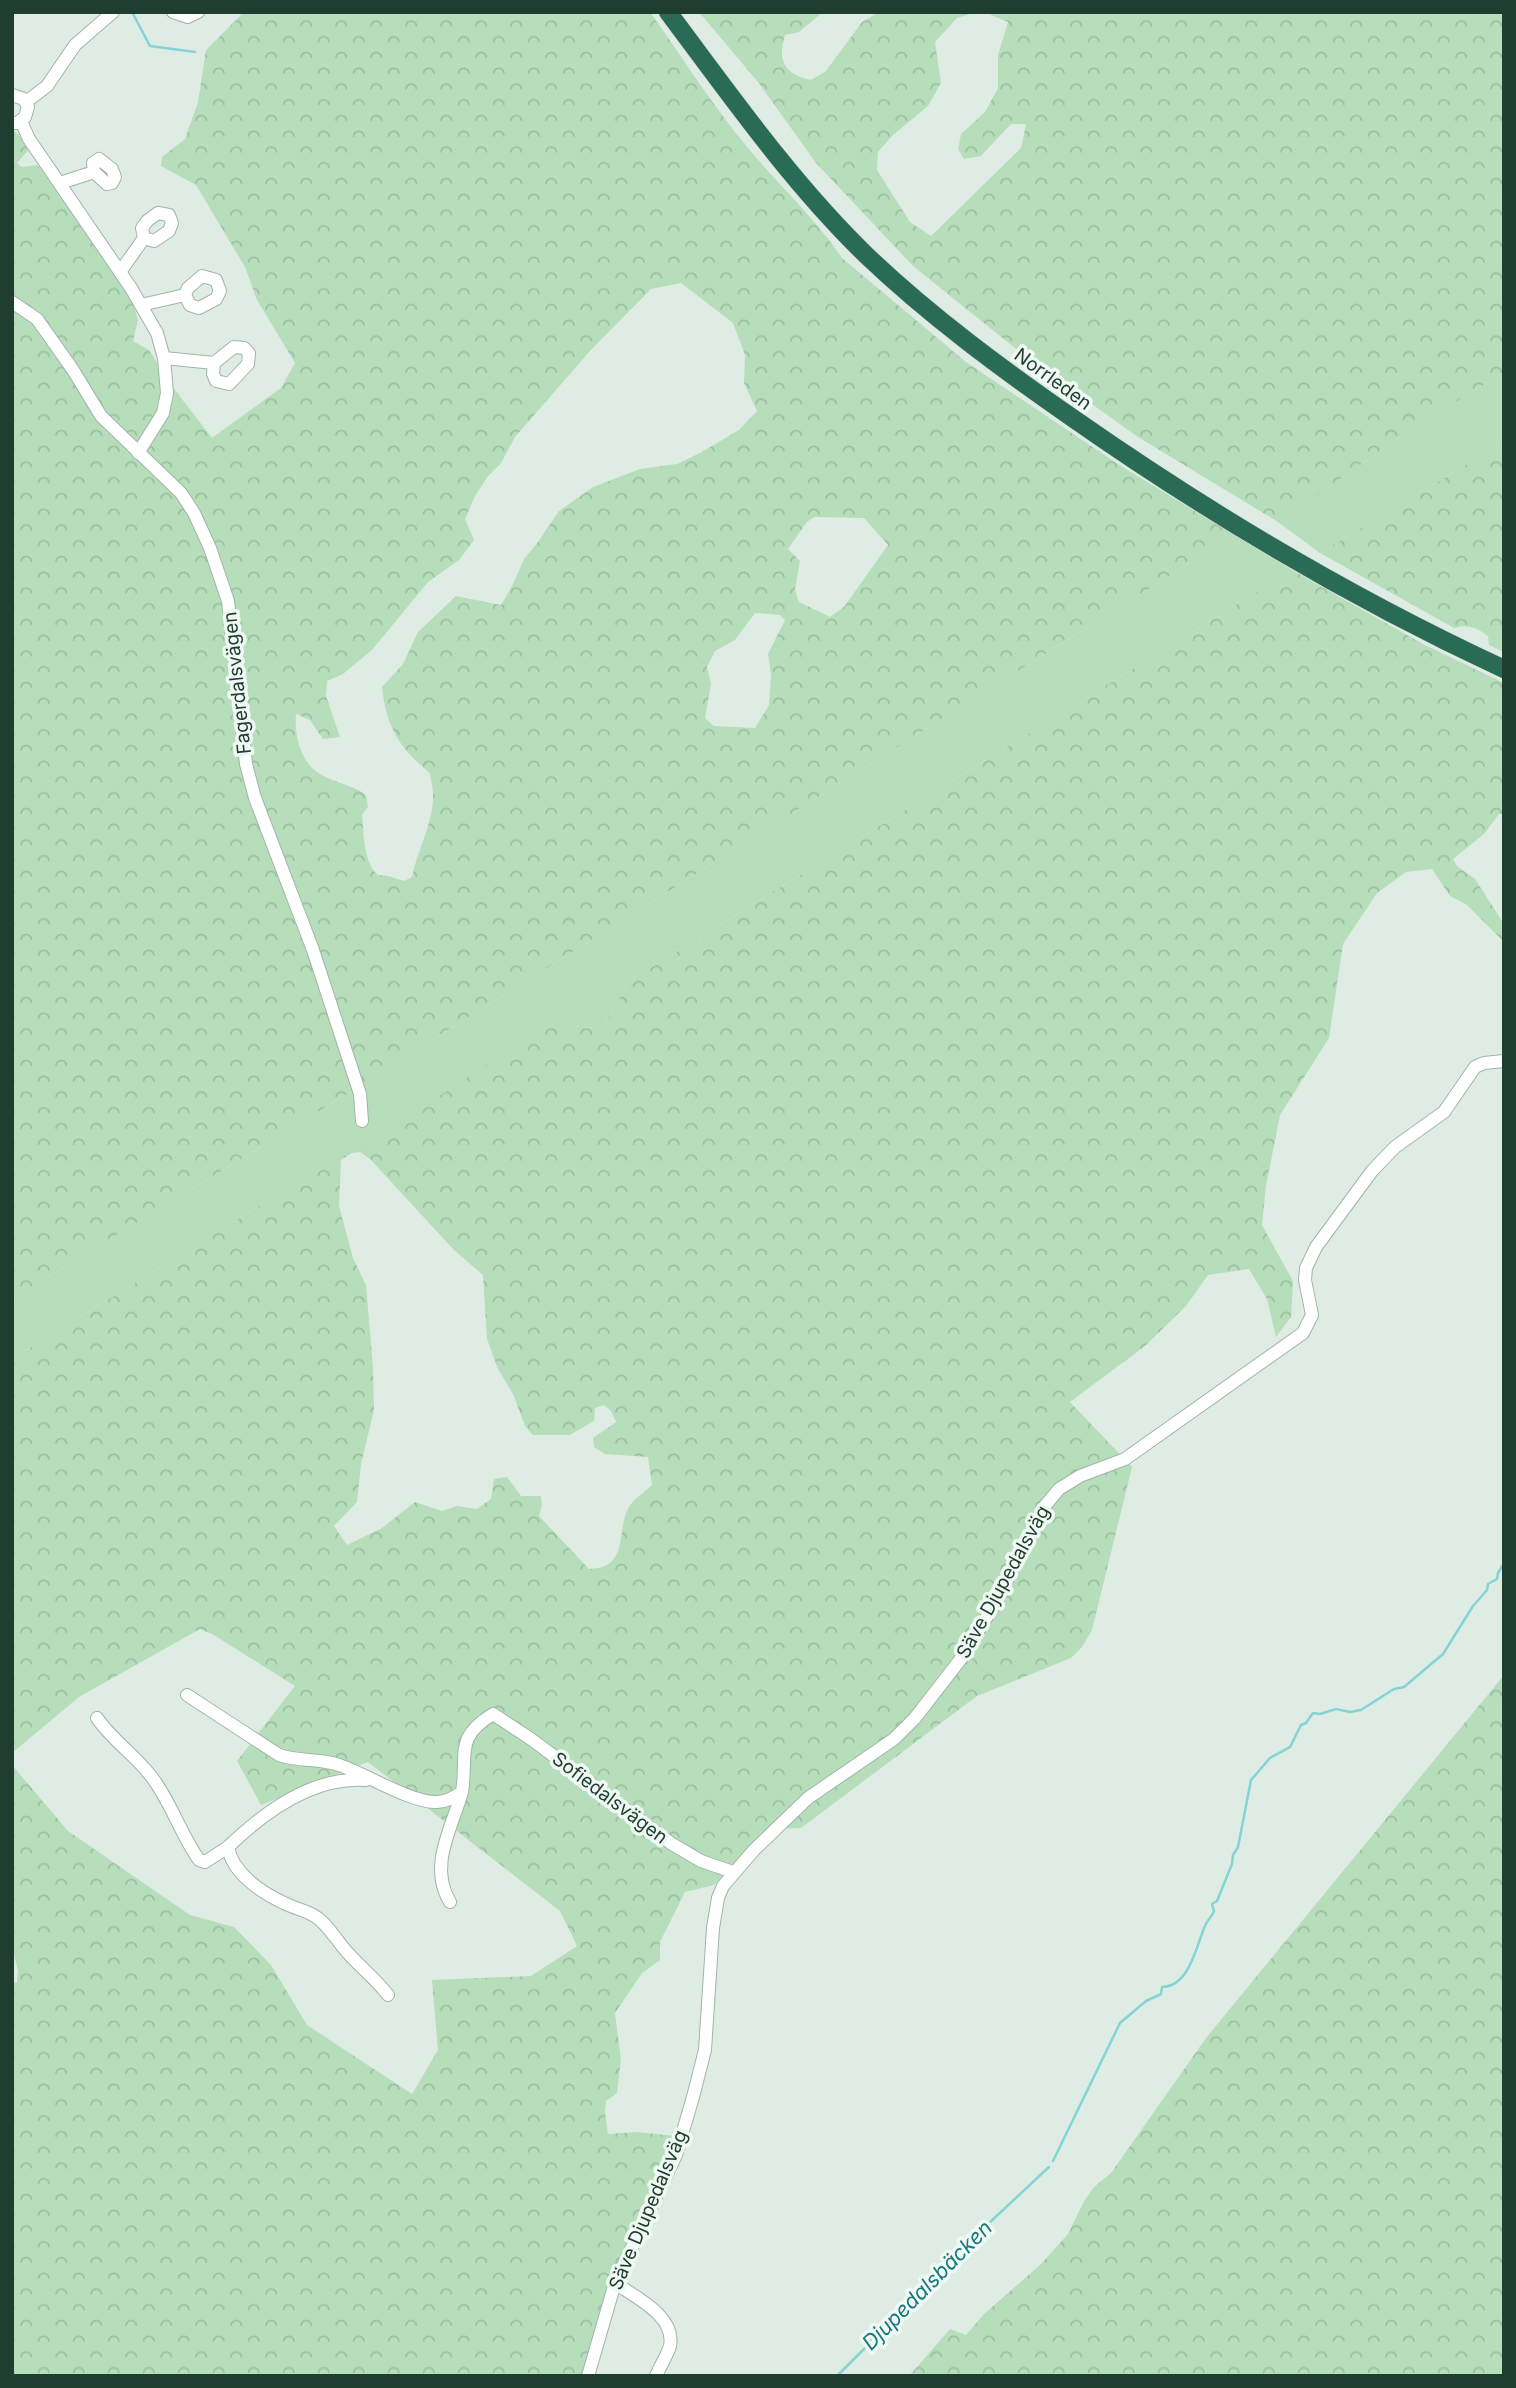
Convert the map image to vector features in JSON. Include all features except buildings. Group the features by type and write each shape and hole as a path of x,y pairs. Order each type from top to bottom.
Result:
{"highway":[{"name":"Norrleden","path":"668,12 789,171 865,254 979,351 1101,439 1266,543 1402,619 1504,669"}],"street":[{"path":"26,102 47,86 75,45 113,12"},
{"path":"173,12 188,17 198,12"},
{"path":"12,95 21,96 26,102 27,112 17,122 120,272 157,333 164,358 167,393 163,413 138,453"},
{"path":"60,183 94,172"},
{"path":"120,272 144,239"},
{"path":"141,305 185,295"},
{"name":"Fagerdalsvägen","path":"12,302 37,319 101,416 181,492 194,513 229,601 246,764 255,798 313,950 360,1094 362,1121"},
{"path":"164,358 214,363"},
{"name":"Säve Djupedalsväg","path":"588,2376 615,2283 679,2147 705,2050 715,1913 723,1885 808,1798 894,1739 915,1718 963,1656 998,1600 1044,1507 1059,1489 1080,1476 1132,1454 1303,1333 1311,1315 1305,1280 1306,1268 1316,1247 1353,1196 1385,1156 1444,1112 1475,1067 1504,1061"},
{"path":"187,1695 271,1751 297,1760 337,1764 373,1781 432,1802 453,1798 462,1792"},
{"name":"Sofiedalsvägen","path":"462,1792 468,1737 476,1724 493,1714 672,1844 701,1861 733,1872"},
{"path":"97,1718 109,1735 154,1780 199,1860 205,1862 228,1847 262,1818 300,1794 332,1782 373,1781"},
{"path":"450,1902 444,1890 441,1855 462,1792"},
{"path":"228,1847 236,1866 250,1881 282,1902 320,1920 349,1954 374,1976 388,1995"},
{"path":"615,2283 657,2312 668,2328 671,2340 656,2376"}],"green space":[{"path":"244,12 650,12 735,132 842,258 966,362 1121,466 1234,535 339,1099 12,1299 12,129 30,148 17,163 22,167 37,165 50,178 130,291 138,320 133,341 149,350 172,386 212,438 281,388 295,363 257,300 245,267 196,185 161,166 162,157 185,139 198,102 206,50","holes":["681,283 733,323 745,355 744,383 757,411 739,430 677,464 640,469 593,487 559,511 524,559 501,605 456,596 418,632 403,664 382,687 387,714 396,736 410,755 430,773 432,811 412,877 404,881 378,875 369,863 365,847 362,815 368,807 366,795 313,769 303,755 297,739 296,714 310,720 323,739 340,737 326,696 327,681 343,674 372,650 428,582 459,560 474,540 465,519 475,496 488,476 501,463 515,437 590,351 651,289","814,517 864,518 888,545 844,607 830,617 799,602 795,590 800,561 788,549 807,522","755,613 780,615 785,620 768,654 771,674 769,705 755,728 714,726 705,718 711,684 707,667 715,651 735,640"]},
{"path":"699,12 823,12 799,32 785,35 783,44 785,65 794,74 811,80 826,71 862,22 879,12 977,12 957,18 935,42 941,83 928,106 893,135 878,152 877,170 910,222 931,236 1021,148 1026,124 1011,124 981,156 964,159 958,149 961,134 985,112 998,88 998,55 1008,22 984,12 1504,12 1504,372 1412,429 1278,522 1138,437 1026,357 913,266 816,163 758,82"},
{"path":"1504,372 1504,442 1320,553 1278,522 1412,429"},
{"path":"1504,442 1504,652 1489,645 1488,636 1479,630 1467,626 1454,628 1320,553"},
{"path":"1234,535 1292,570 628,982 606,1023 594,1028 571,1026 269,1200 12,1359 12,1299 339,1099"},
{"path":"1292,570 1423,644 1504,683 1504,814 1499,814 1484,834 1453,859 1457,866 1475,879 1504,924 1504,942 1466,904 1450,896 1432,869 1406,872 1377,893 1343,944 1329,1038 1280,1115 1266,1186 1262,1225 1293,1281 1291,1317 1276,1337 1267,1299 1249,1269 1208,1275 1186,1306 1145,1346 1070,1402 1132,1467 1092,1630 1082,1647 1071,1658 977,1696 801,1828 774,1829 714,1885 685,1892 660,1942 660,1960 642,1973 615,2013 621,2059 617,2093 606,2101 608,2134 636,2132 676,2136 652,2193 585,2376 12,2376 12,1982 17,1983 18,1970 12,1948 12,1765 68,1831 190,1915 234,1927 271,1965 307,2025 412,2094 438,2050 432,1980 531,1976 577,1946 560,1911 368,1762 261,1805 237,1761 295,1686 200,1629 79,1697 12,1753 12,1359 269,1200 375,1138 550,1024 594,1028 606,1023 628,982","holes":["360,1152 370,1159 454,1250 483,1275 487,1339 525,1426 533,1435 570,1435 594,1421 595,1408 604,1405 611,1411 616,1422 593,1438 594,1447 605,1454 648,1457 652,1485 631,1504 626,1513 620,1545 611,1562 589,1569 539,1516 541,1496 521,1496 507,1477 494,1479 491,1499 477,1509 457,1506 442,1511 415,1502 382,1528 347,1545 334,1526 357,1502 361,1464 374,1410 366,1285 353,1258 339,1206 341,1160 352,1153"]},
{"path":"1504,1675 1504,2376 909,2376 950,2329 966,2335 984,2314 1040,2265 1068,2234 1084,2201 1094,2187 1111,2173 1206,2038"}],"waterway":[{"path":"132,12 150,46 195,52"},
{"name":"Djupedalsbäcken","path":"1053,2161 1120,2023 1146,2001 1161,1994 1162,1987 1179,1980 1191,1964 1206,1924 1214,1911 1212,1904 1217,1901 1238,1847 1251,1780 1270,1758 1290,1747 1301,1725 1306,1723 1313,1713 1320,1714 1336,1709 1350,1712 1361,1710 1394,1689 1404,1687 1443,1654 1473,1606 1487,1590 1488,1584 1497,1579 1504,1563"},
{"name":"Djupedalsbäcken","path":"837,2376 871,2339 905,2308 913,2294 1049,2167"}]}
